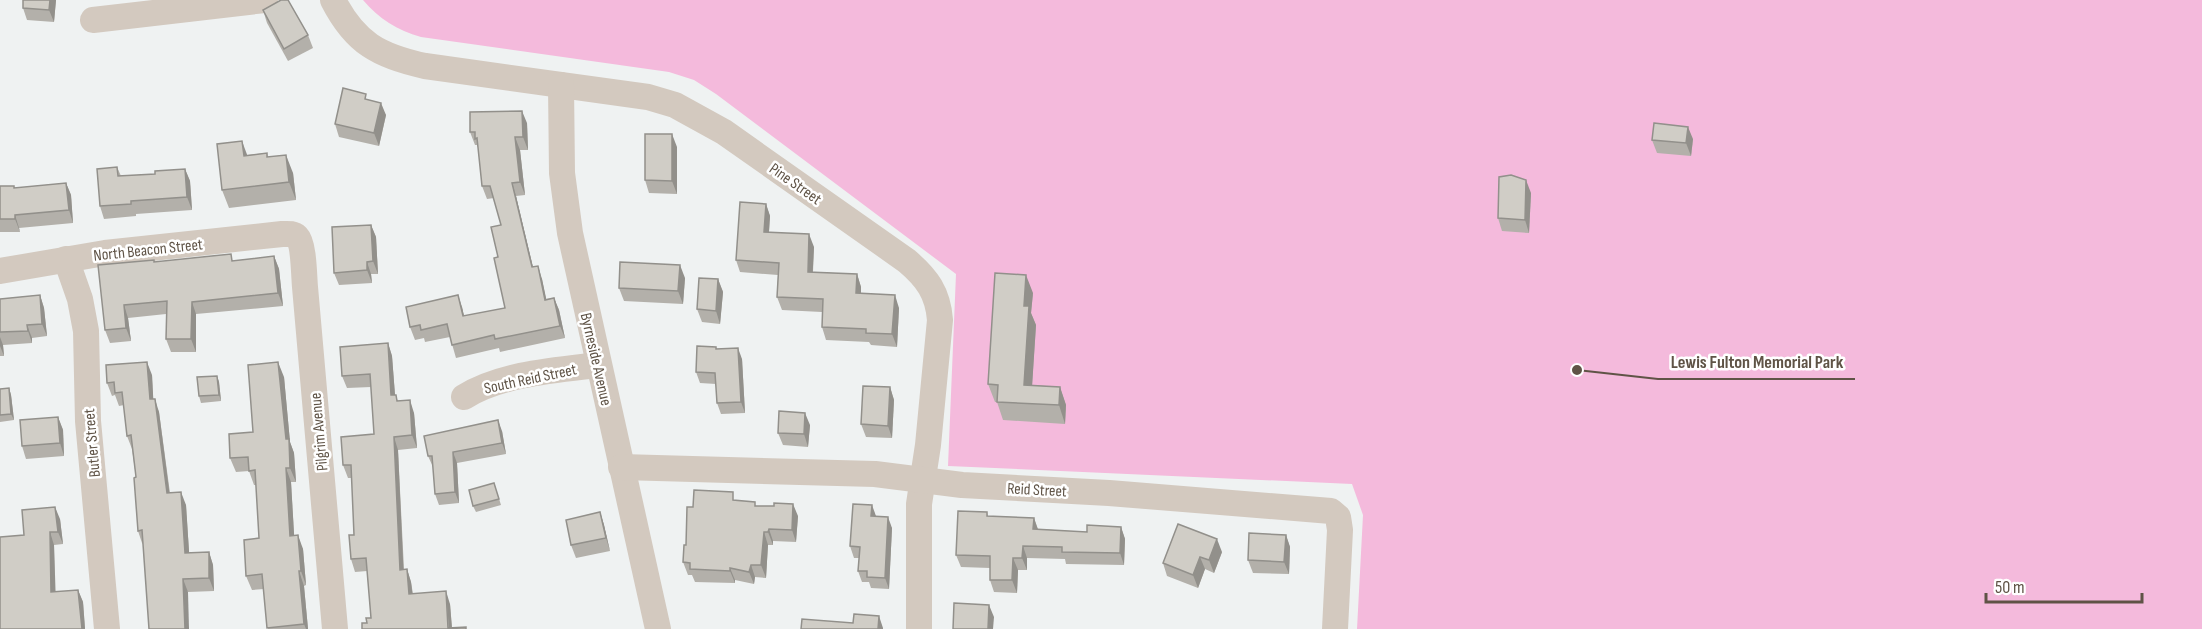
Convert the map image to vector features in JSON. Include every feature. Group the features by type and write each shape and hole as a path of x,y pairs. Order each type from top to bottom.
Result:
{"street":[{"path":"93,20 264,0"},
{"name":"Pine Street","path":"333,0 355,34 371,47 394,58 425,66 648,97 691,112 724,132 907,261 926,278 938,300 940,320 928,445 919,504 919,629"},
{"name":"Byrneside Avenue","path":"561,85 562,173 566,213 658,629"},
{"name":"North Beacon Street","path":"0,271 105,253 282,234 296,236"},
{"name":"Pilgrim Avenue","path":"296,236 302,252 335,629"},
{"name":"Butler Street","path":"66,259 80,299 86,331 88,421 106,629"},
{"name":"South Reid Street","path":"464,397 483,386 494,383 598,365"},
{"name":"Reid Street","path":"621,467 875,474 962,485 1109,493 1331,511 1338,517 1341,530 1335,629"}],"shaded area":[{"path":"363,0 2202,0 2202,629 1357,629 1363,515 1352,484 948,466 956,274 716,94 694,80 669,72 421,37 389,23"}],"building":[{"path":"23,0 50,0 49,10 23,8"},
{"path":"281,0 288,0 308,35 284,49 263,10"},
{"path":"343,88 366,94 365,99 381,103 374,133 335,124"},
{"path":"522,111 523,137 515,137 520,182 512,183 532,267 538,266 545,300 554,298 560,326 495,339 494,335 452,345 447,324 421,330 420,325 410,327 406,307 458,295 463,316 505,308 494,258 498,257 491,227 501,225 490,186 482,186 477,138 475,139 475,132 470,132 470,112"},
{"path":"1654,123 1688,127 1686,143 1652,140"},
{"path":"645,134 672,134 672,181 645,180"},
{"path":"242,141 244,156 267,153 267,157 286,155 289,182 222,190 217,144"},
{"path":"117,167 118,176 155,174 155,171 185,169 187,197 100,206 97,169"},
{"path":"1511,175 1526,180 1525,220 1498,218 1499,177"},
{"path":"66,183 69,210 15,215 15,219 0,219 0,186 14,186 14,188"},
{"path":"740,202 766,204 764,232 809,234 808,272 857,274 856,293 895,295 892,334 866,333 866,329 822,327 823,299 777,297 779,263 736,260"},
{"path":"371,225 373,261 367,262 367,270 334,273 332,227"},
{"path":"231,254 232,261 274,256 278,293 192,302 191,339 166,339 167,301 124,305 126,328 105,330 98,265"},
{"path":"620,262 680,265 678,291 619,288"},
{"path":"995,273 1026,275 1024,306 1029,306 1024,385 1060,387 1059,405 997,402 998,385 988,384"},
{"path":"699,278 718,279 716,311 697,309"},
{"path":"40,295 42,324 27,325 28,331 0,332 0,299"},
{"path":"388,343 391,395 396,395 397,401 410,400 412,435 394,437 400,570 407,569 409,594 446,591 448,628 466,627 466,629 362,629 362,623 367,623 366,618 371,618 366,558 351,559 349,535 354,535 351,465 343,465 341,437 374,434 370,374 342,376 340,347"},
{"path":"697,346 716,347 716,349 738,348 741,402 717,403 715,373 696,372"},
{"path":"147,362 150,399 155,399 167,493 181,492 185,553 209,552 209,578 183,579 185,629 149,629 142,530 138,531 134,478 136,477 131,435 127,436 122,392 115,393 114,382 107,383 106,365"},
{"path":"278,362 286,439 289,439 290,468 286,468 290,536 298,535 304,624 267,628 262,574 246,576 244,540 259,538 255,470 249,471 248,457 230,458 229,434 253,432 248,365"},
{"path":"217,376 219,395 199,396 197,377"},
{"path":"863,386 890,387 888,426 861,424"},
{"path":"9,388 11,414 0,415 0,389"},
{"path":"779,411 805,413 804,434 778,433"},
{"path":"58,417 60,443 22,446 20,420"},
{"path":"498,420 502,443 453,452 455,492 435,494 432,456 428,456 424,436"},
{"path":"494,483 499,499 473,506 469,490"},
{"path":"694,490 733,492 733,500 755,502 755,506 774,506 774,503 793,504 792,530 769,529 768,532 764,532 761,565 751,565 749,572 730,568 730,571 690,569 690,563 683,562 687,507 693,507"},
{"path":"853,504 872,505 871,516 888,517 885,578 867,577 867,571 858,571 860,547 850,546"},
{"path":"55,507 58,532 50,532 51,592 78,590 82,629 0,629 0,537 24,535 22,510"},
{"path":"958,511 987,512 987,516 1034,518 1033,529 1087,532 1087,525 1121,527 1120,553 1062,552 1062,547 1023,546 1022,558 1013,558 1012,580 990,580 990,556 956,555"},
{"path":"600,512 606,538 571,545 566,520"},
{"path":"1178,524 1217,539 1209,560 1200,557 1193,575 1163,563"},
{"path":"1249,533 1286,535 1284,562 1248,560"},
{"path":"954,603 989,605 988,629 953,629"},
{"path":"854,614 879,616 878,629 801,629 802,619 853,623"}],"place":[{"name":"Lewis Fulton Memorial Park","path":"1577,370"}]}
